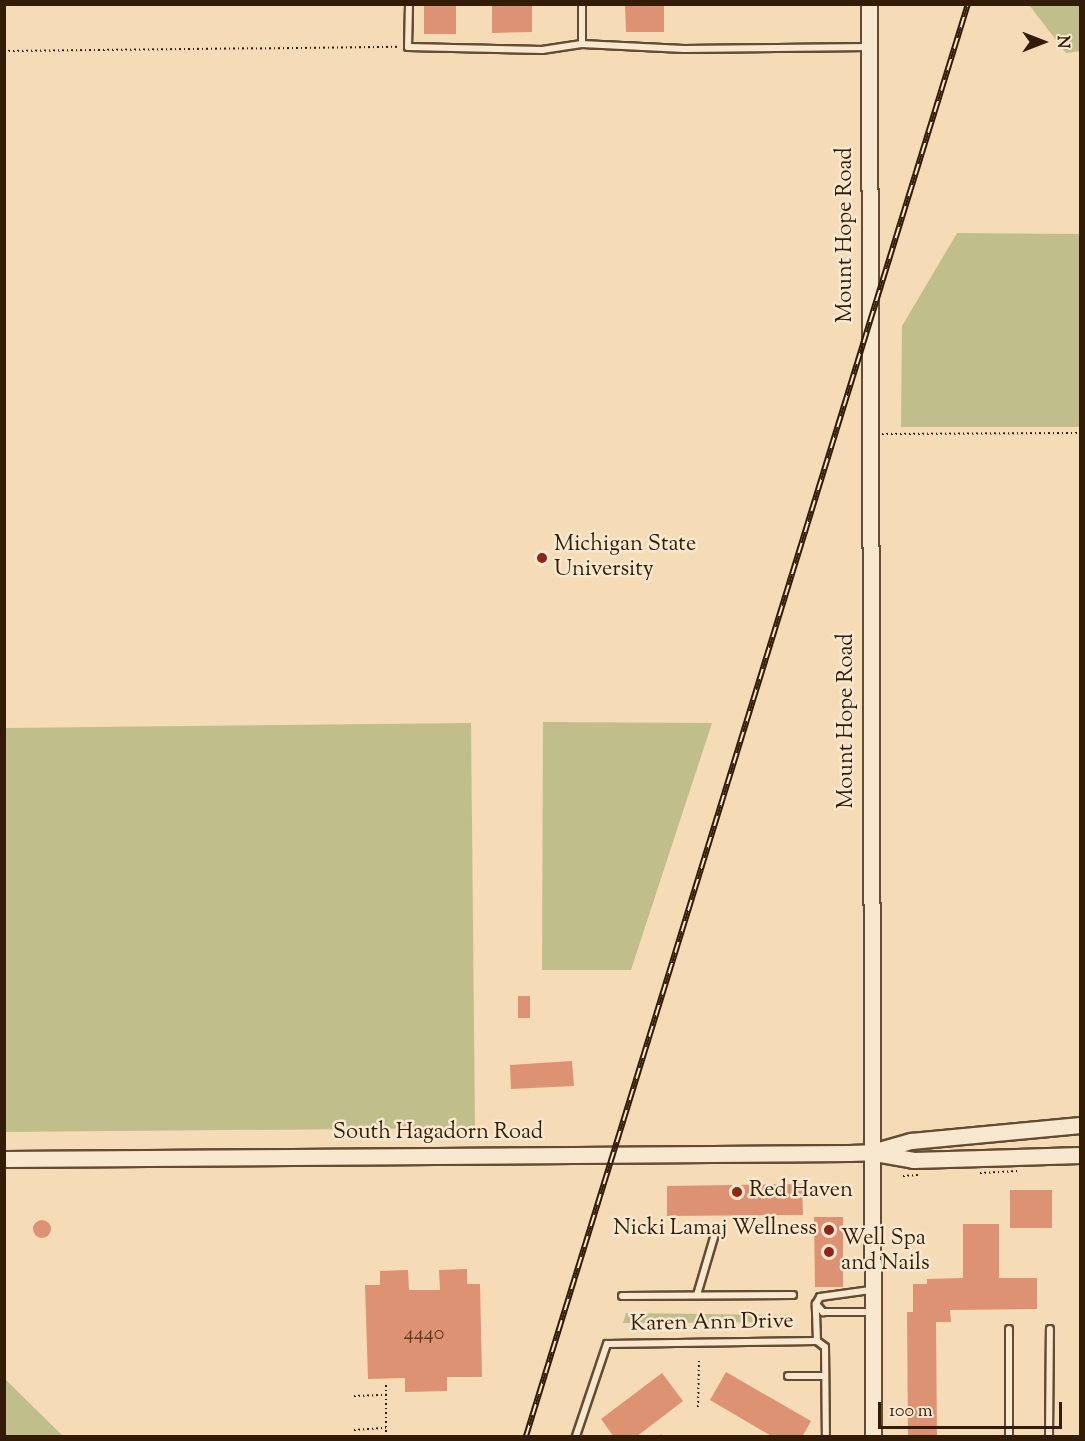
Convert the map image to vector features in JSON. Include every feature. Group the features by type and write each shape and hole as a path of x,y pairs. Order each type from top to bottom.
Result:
{"street":[{"name":"Mount Hope Road","path":"869,4 873,1437"},
{"name":"South Hagadorn Road","path":"872,1152 911,1142 1080,1125"},
{"name":"South Hagadorn Road","path":"4,1159 872,1152 913,1161 1080,1155"}],"lane":[{"path":"409,4 408,47 542,50 582,44 684,49 869,47"},
{"path":"582,4 582,44"},
{"path":"697,1295 715,1234"},
{"path":"873,1290 820,1297 816,1304 823,1312 873,1312"},
{"path":"622,1296 793,1295"},
{"name":"Karen Ann Drive","path":"576,1437 607,1344 817,1341 816,1304"},
{"path":"1009,1329 1009,1437"},
{"path":"1049,1437 1050,1329"},
{"path":"817,1341 825,1347 826,1437"},
{"path":"788,1376 825,1376"}],"path":[{"path":"4,51 408,47"},
{"path":"869,434 1080,433"},
{"path":"698,1407 699,1360"},
{"path":"386,1385 386,1437"},
{"path":"354,1396 387,1395"},
{"path":"354,1430 386,1428"}],"shaded area":[{"path":"1029,5 1080,5 1080,51 1066,53"},
{"path":"957,233 1080,234 1080,427 901,427 902,326"},
{"path":"543,722 712,723 631,970 542,970"},
{"path":"471,723 475,1128 5,1132 5,728"},
{"path":"626,1313 788,1315 789,1322 623,1323"},
{"path":"5,1379 63,1436 5,1436"}],"building":[{"path":"424,4 456,4 456,34 424,34"},
{"path":"492,4 532,4 532,32 492,33"},
{"path":"625,4 664,4 664,32 626,32"},
{"path":"518,996 530,996 530,1018 518,1018"},
{"path":"572,1061 574,1086 511,1089 510,1065"},
{"path":"802,1184 803,1215 667,1216 667,1186"},
{"path":"1010,1190 1052,1190 1052,1228 1010,1228"},
{"name":"Well Spa and Nails","path":"814,1217 843,1217 843,1287 815,1287"},
{"path":"42,1220 48,1223 51,1229 48,1235 42,1238 36,1235 33,1229 36,1223"},
{"path":"963,1224 999,1224 999,1278 1037,1278 1037,1309 950,1310 951,1322 936,1322 937,1437 908,1437 907,1312 913,1312 913,1284 927,1284 927,1279 963,1278"},
{"path":"467,1269 467,1284 480,1284 482,1377 447,1377 447,1391 405,1392 405,1378 368,1379 365,1285 380,1285 380,1271 408,1270 409,1290 440,1290 439,1270"},
{"path":"726,1372 811,1421 802,1437 773,1437 710,1400"},
{"path":"662,1373 683,1401 636,1437 614,1437 601,1419"}],"railway":[{"path":"526,1436 968,4"}],"place":[{"name":"Michigan State University","path":"542,558"},
{"name":"Red Haven","path":"737,1192"},
{"name":"Nicki Lamaj Wellness","path":"829,1230"},
{"name":"Well Spa and Nails","path":"829,1252"}]}
